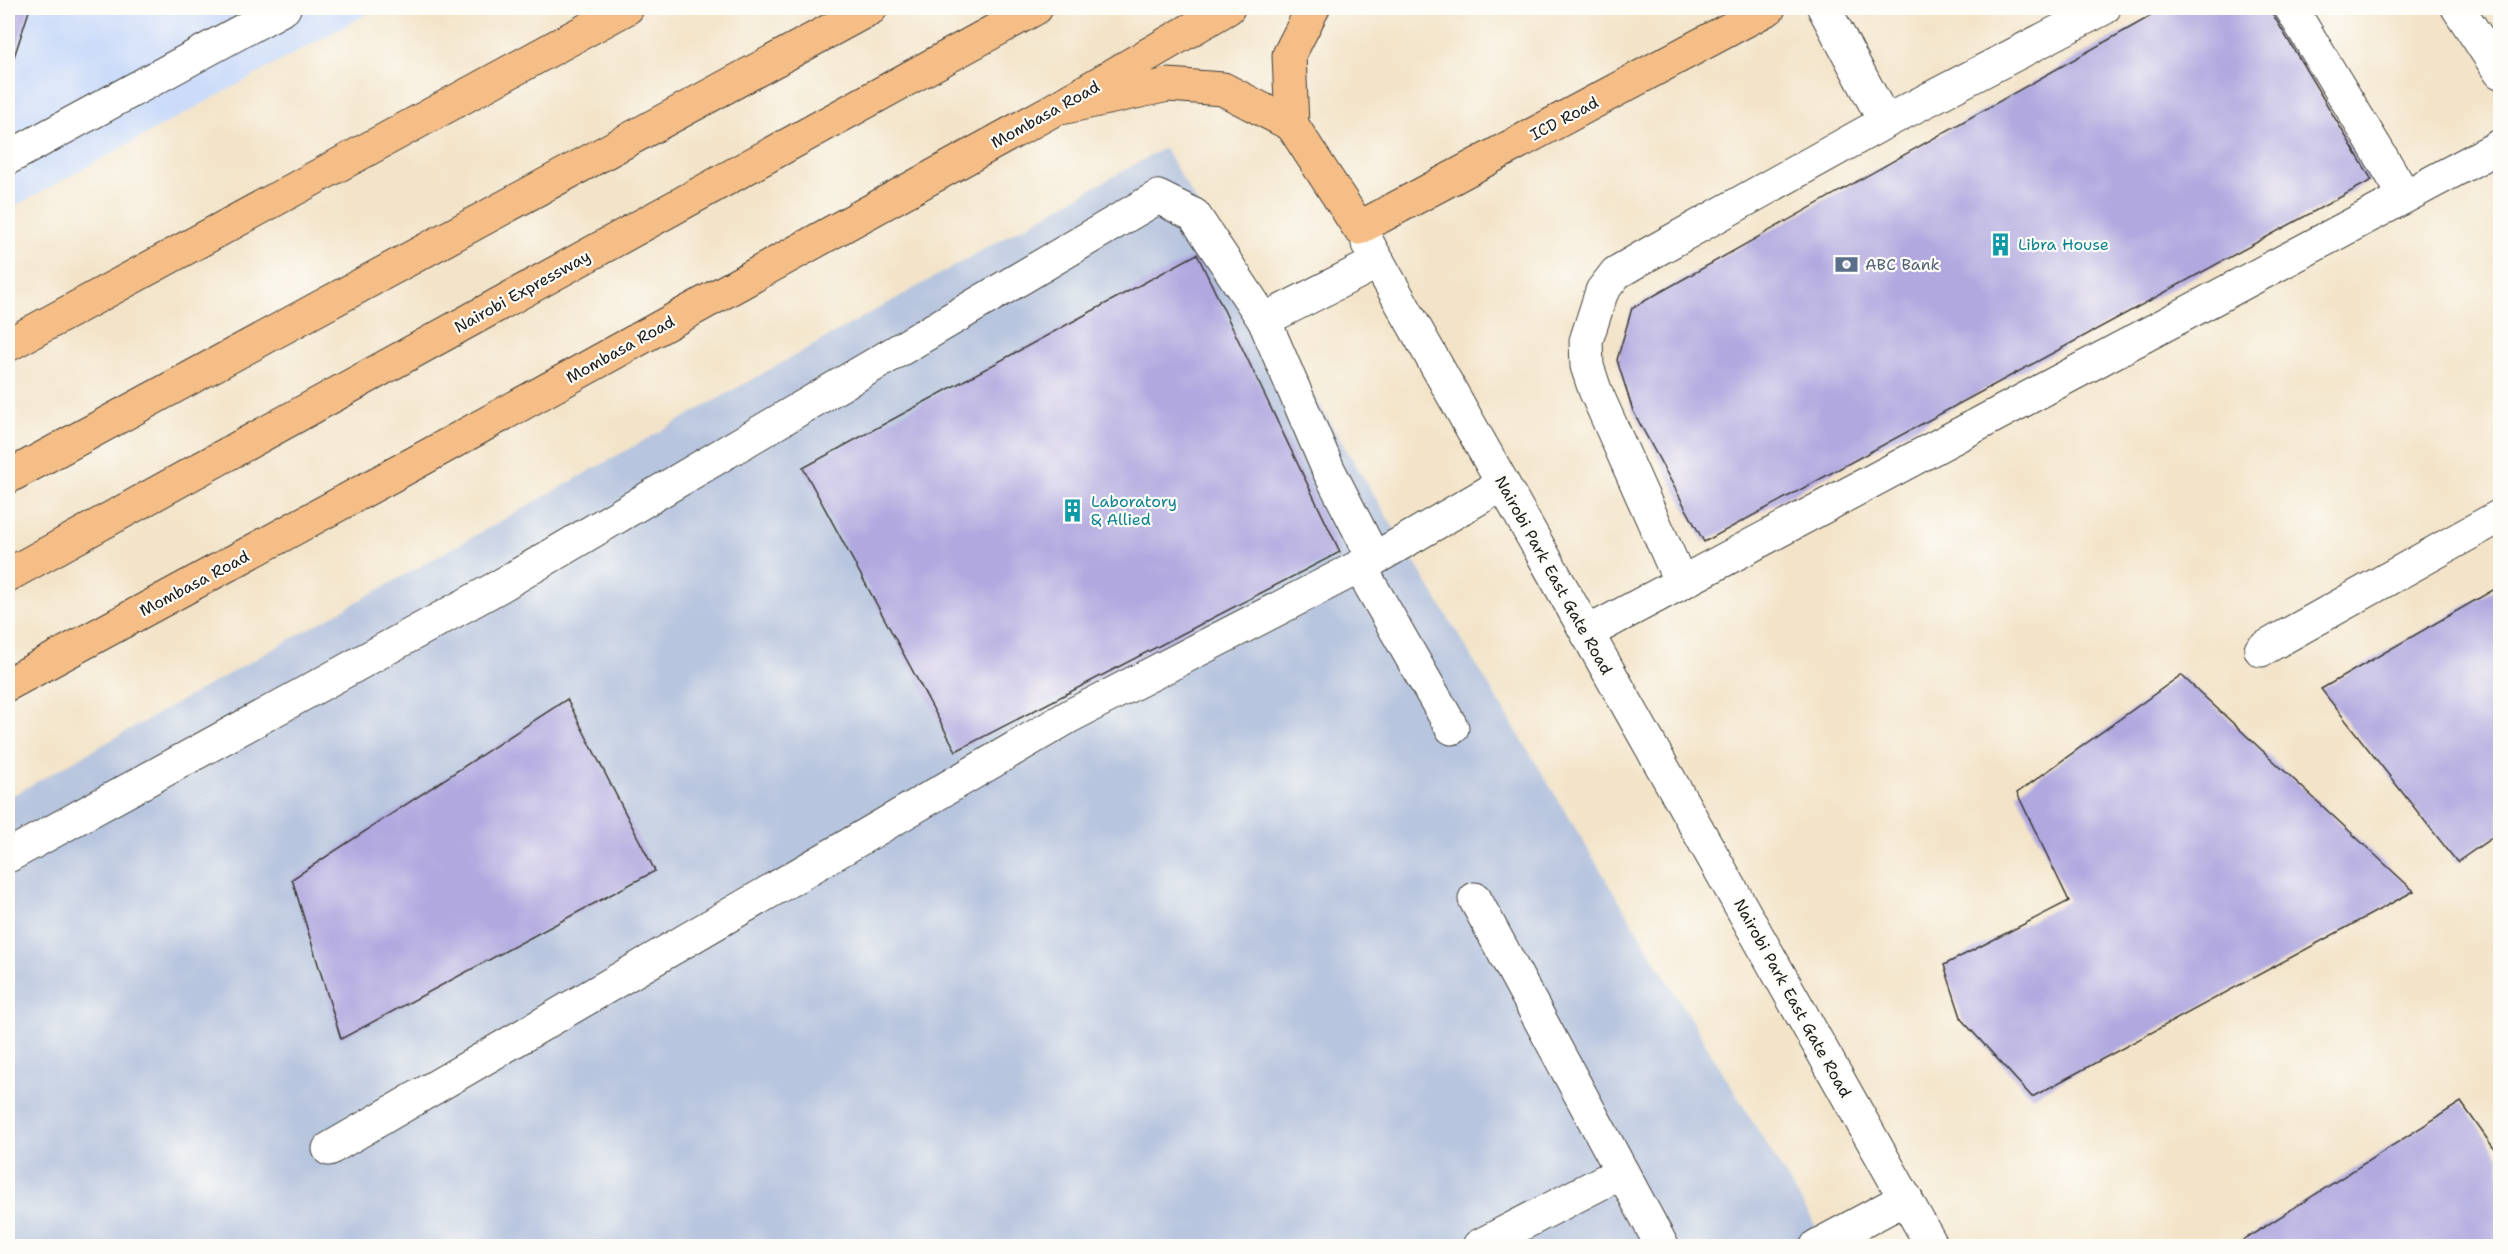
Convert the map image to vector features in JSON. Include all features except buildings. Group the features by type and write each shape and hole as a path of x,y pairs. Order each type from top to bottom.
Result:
{"main road":[{"path":"16,333 627,8"},
{"path":"8,477 871,8"},
{"name":"Nairobi Expressway","path":"8,575 1036,8"},
{"name":"Mombasa Road","path":"8,684 413,464 1053,110 1228,8"},
{"path":"1292,125 1289,55 1313,8"},
{"name":"ICD Road","path":"1359,228 1768,8"},
{"name":"Nairobi Park East Gate Road","path":"1053,110 1168,85 1223,89 1292,125 1359,228"}],"street":[{"path":"8,158 284,8"},
{"path":"1824,8 1885,122"},
{"path":"1681,583 1595,390 1587,366 1586,341 1602,291 1616,273 1885,122 2103,8"},
{"path":"2291,8 2405,196"},
{"path":"2458,8 2500,72"},
{"path":"1587,633 2500,146"},
{"path":"8,856 500,586 1158,196 1194,215 1264,320 1367,563 1452,729"},
{"name":"Nairobi Park East Gate Road","path":"1359,228 1932,1246"},
{"path":"1264,320 1378,262"},
{"path":"329,1149 1070,716 1367,563 1503,484"},
{"path":"2262,650 2500,516"},
{"path":"1475,898 1662,1246"},
{"path":"1479,1246 1622,1172"},
{"path":"1817,1246 1906,1198"}],"shaded area":[{"path":"8,8 378,8 8,210"},
{"path":"1164,148 1828,1246 8,1246 8,798"}],"place":[{"name":"Libra House","path":"2000,244"},
{"name":"ABC Bank","path":"1847,264"},
{"name":"Laboratory & Allied","path":"1073,510"}]}
